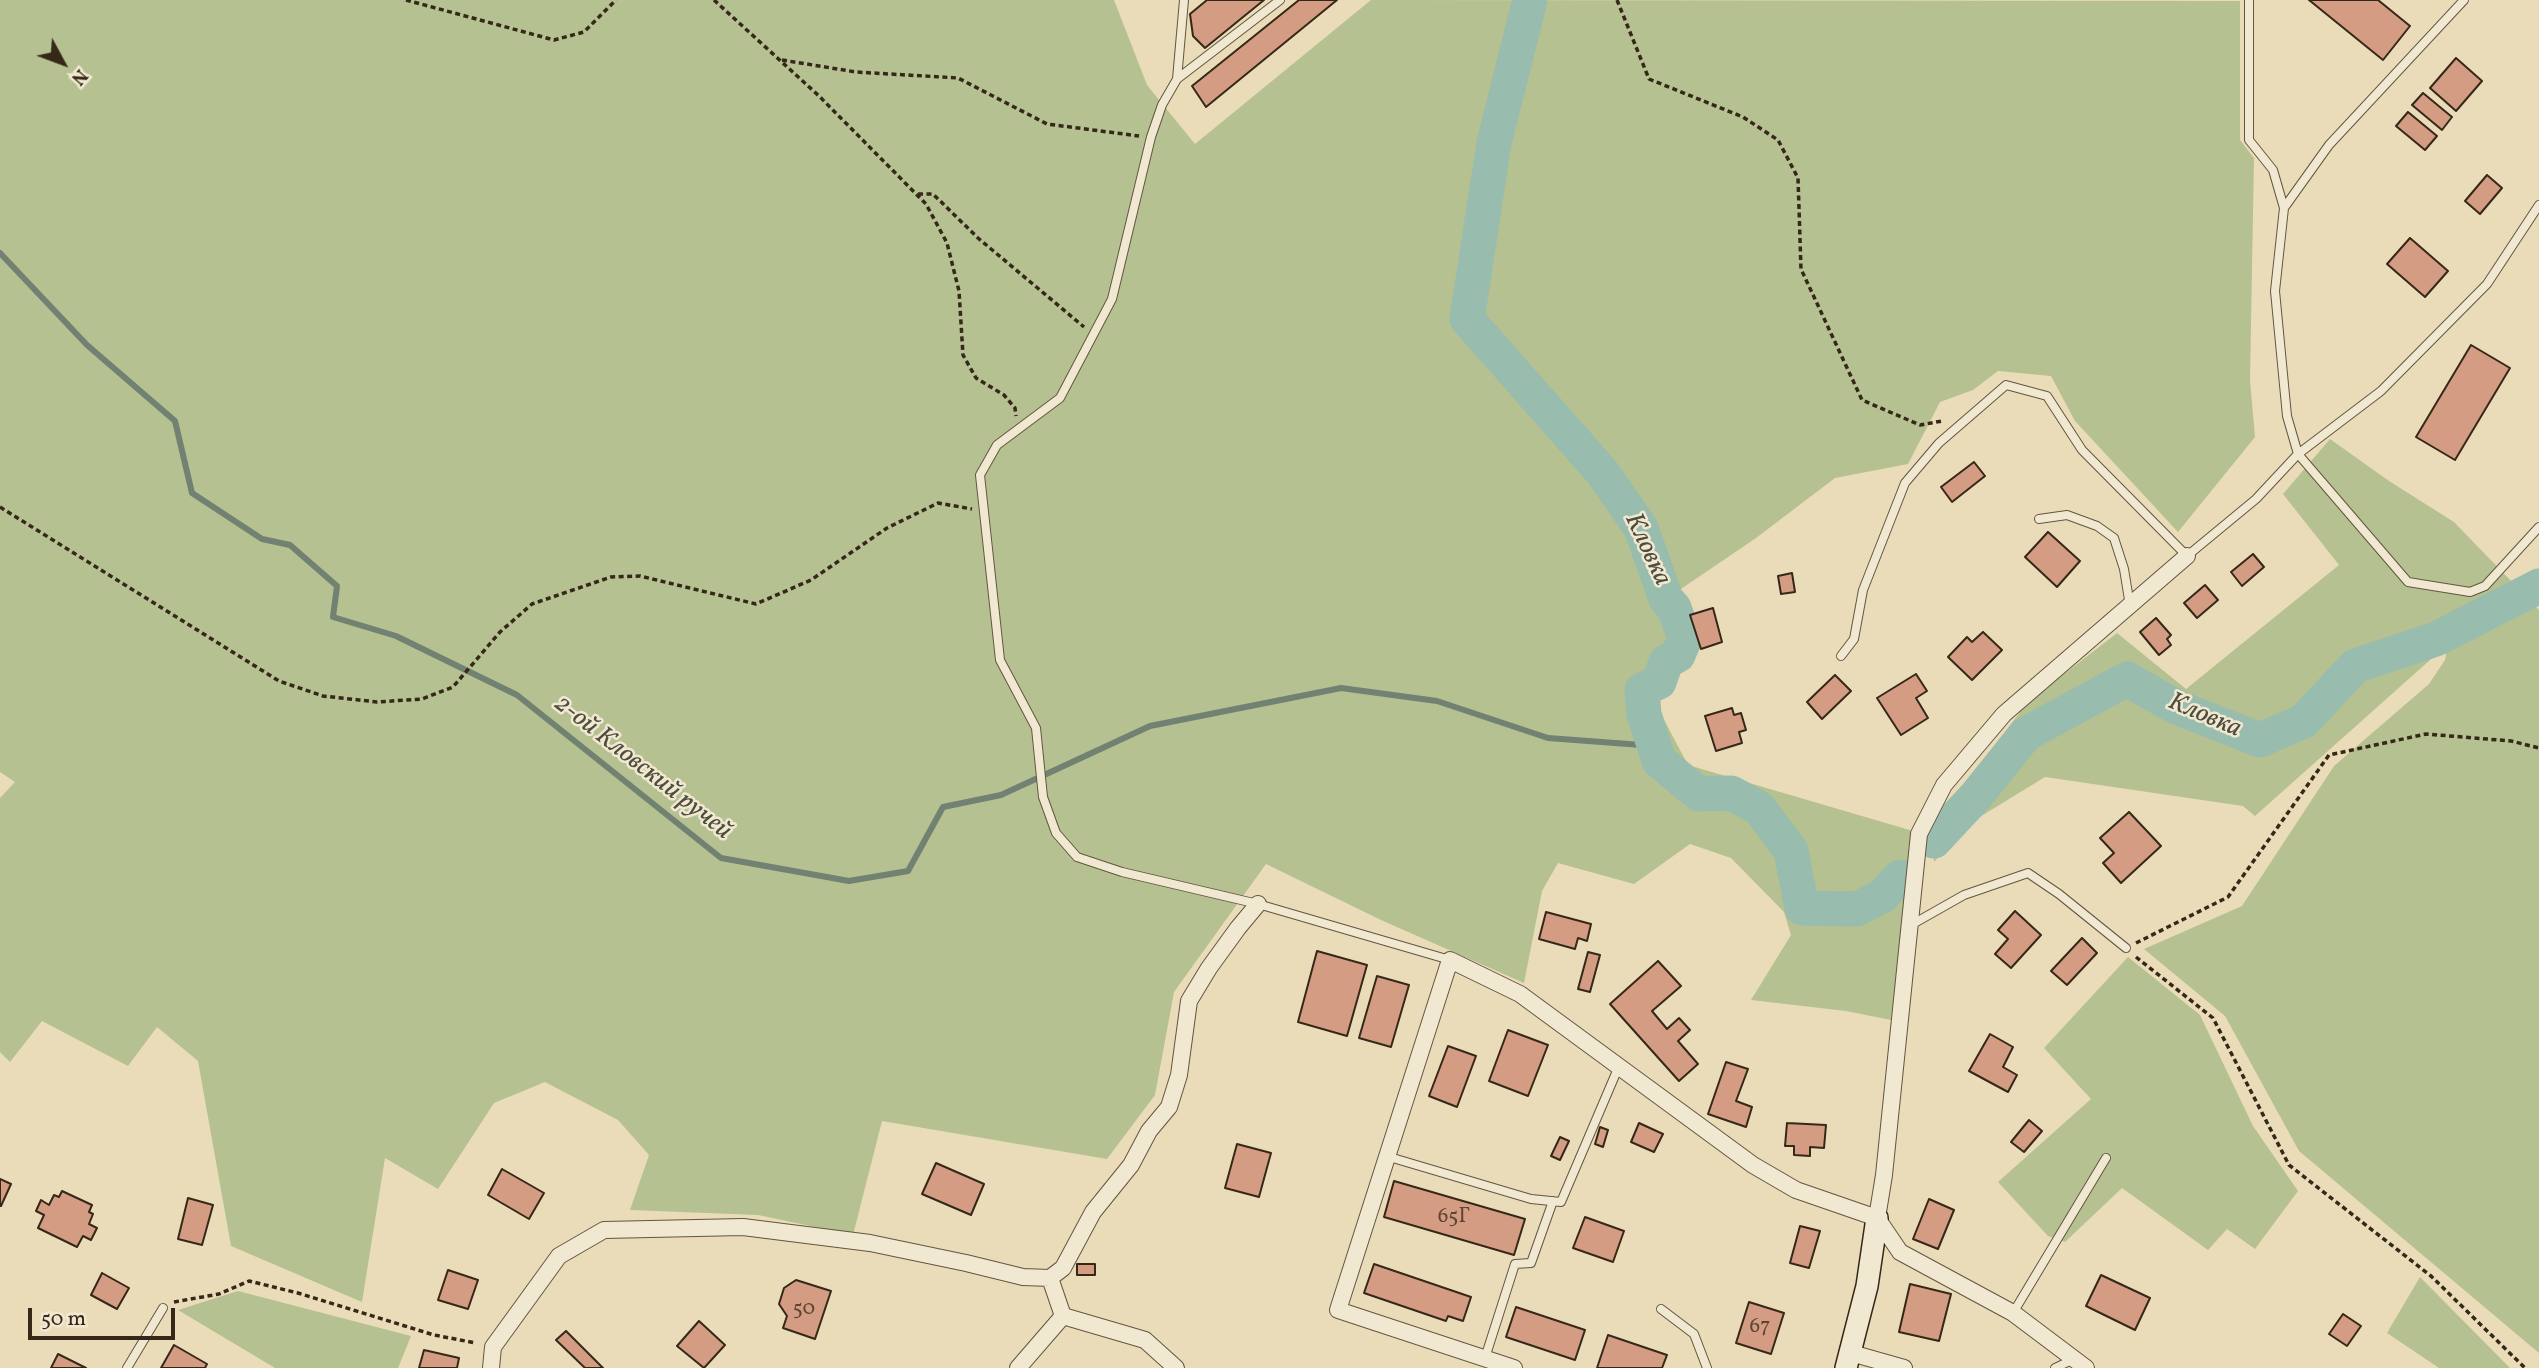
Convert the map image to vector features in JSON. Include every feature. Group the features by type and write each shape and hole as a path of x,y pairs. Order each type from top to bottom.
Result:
{"street":[{"path":"1904,1368 1848,1360 1867,1286 1884,1175 1919,834 1944,785 2004,714 2187,556"},
{"path":"491,1368 493,1347 559,1256 604,1230 743,1227 870,1243 1023,1277 1049,1278 1063,1268 1093,1212 1131,1165 1149,1130 1169,1107 1179,1075 1189,1001 1230,938 1258,904"},
{"path":"1514,1368 1338,1310 1450,960 1520,994 1753,1165 1796,1189 1877,1218 1900,1252 2014,1313 2080,1364"},
{"path":"1049,1278 1063,1316"},
{"path":"1018,1368 1063,1316"},
{"path":"1063,1316 1145,1340 1176,1368"}],"lane":[{"path":"1177,79 1184,0"},
{"path":"1280,0 1177,79 1162,105 1151,137 1112,299 1060,398 997,445 980,475 1000,660 1036,728 1043,797 1056,833 1077,857 1122,872 1258,904 1450,960"},
{"path":"2249,0 2249,140 2273,170 2284,208 2275,291 2287,415 2298,454 2408,582 2470,592 2485,586 2539,527"},
{"path":"2284,208 2329,145 2464,0"},
{"path":"1841,656 1854,639 1863,590 1905,483 1940,443 2006,385 2047,396 2082,450 2187,556 2256,499 2298,454 2381,391 2487,284 2539,205"},
{"path":"2039,519 2067,515 2097,526 2114,538 2124,569 2130,606"},
{"path":"1911,925 1964,895 2028,873 2059,894 2126,948"},
{"path":"1386,1156 1531,1199 1561,1202 1619,1066"},
{"path":"2014,1313 2106,1158"},
{"path":"1485,1359 1515,1264 1531,1263 1553,1201"},
{"path":"127,1368 163,1308"},
{"path":"1661,1309 1694,1334 1707,1368"},
{"path":"2055,1368 2080,1364"}],"path":[{"path":"406,0 554,40 584,32 616,0"},
{"path":"714,0 819,96 926,204 947,243 959,291 963,355 976,378 1004,395 1014,408 1018,429"},
{"path":"1617,0 1649,79 1743,117 1778,140 1798,178 1801,269 1862,400 1920,425 1968,416"},
{"path":"779,60 856,72 958,78 1047,124 1151,137"},
{"path":"916,194 933,194 978,238 1093,335"},
{"path":"0,507 279,681 323,696 377,702 422,699 453,687 500,632 532,604 611,576 640,576 756,604 811,580 887,528 938,503 984,512"},
{"path":"2525,1368 2431,1276 2289,1165 2213,1018 2126,948 2228,897 2329,755 2426,734 2511,741 2539,748"},
{"path":"163,1308 177,1301 219,1294 249,1282 298,1293 434,1335 493,1347"}],"green space":[{"path":"0,0 1114,0 1147,85 1195,144 1371,0 2240,1 2240,140 2254,158 2250,380 2255,437 2178,532 2075,421 2051,376 1998,371 1973,390 1940,402 1908,464 1835,478 1756,538 1675,593 1691,639 1675,676 1654,701 1688,765 1913,831 1891,1020 1846,1011 1751,1000 1791,935 1784,912 1731,858 1690,844 1634,884 1558,863 1542,891 1524,983 1381,920 1266,864 1174,992 1155,1095 1107,1159 882,1121 853,1235 758,1215 630,1210 649,1155 618,1120 545,1082 494,1103 438,1189 385,1158 362,1302 231,1246 198,1061 157,1027 128,1066 42,1021 10,1062 0,1052 0,798 15,782 0,772"},
{"path":"2330,439 2454,522 2539,610 2539,1353 2299,1151 2225,1016 2144,949 2242,906 2334,766 2429,684 2445,660 2448,644 2255,816 2243,806 2045,777 1965,826 1934,862 1933,824 2028,702 2117,633 2186,689 2339,565 2283,494"},
{"path":"2128,957 2200,1015 2253,1126 2298,1191 2255,1249 2227,1229 2208,1250 2122,1188 2065,1242 2048,1236 1998,1182 2091,1099 2044,1048"},
{"path":"2420,1277 2510,1368 2439,1368 2387,1333"},
{"path":"238,1291 411,1336 398,1368 275,1368 178,1310"}],"building":[{"path":"1207,0 1264,0 1205,48 1193,36 1190,14"},
{"path":"1299,0 1337,0 1206,107 1192,86"},
{"path":"2309,0 2378,0 2410,26 2383,60"},
{"path":"2456,58 2482,81 2456,111 2430,88"},
{"path":"2423,93 2452,117 2442,130 2412,105"},
{"path":"2408,112 2437,136 2425,150 2396,126"},
{"path":"2487,175 2502,188 2480,214 2465,201"},
{"path":"2410,238 2448,271 2425,297 2387,264"},
{"path":"2471,345 2510,368 2455,460 2416,437"},
{"path":"1974,462 1985,476 1952,502 1941,487"},
{"path":"2048,532 2080,561 2057,587 2025,557"},
{"path":"2253,554 2264,567 2242,586 2231,572"},
{"path":"1792,573 1795,592 1781,594 1778,576"},
{"path":"2205,585 2218,600 2197,618 2184,603"},
{"path":"1713,608 1722,642 1701,649 1690,615"},
{"path":"2156,618 2171,635 2167,639 2171,645 2159,655 2140,632"},
{"path":"1983,632 2002,650 1972,680 1948,657 1967,637 1972,642"},
{"path":"1916,674 1927,691 1916,698 1928,718 1901,735 1877,698"},
{"path":"1835,675 1851,691 1822,719 1807,702"},
{"path":"1732,708 1734,715 1741,713 1746,730 1739,732 1742,743 1716,751 1705,716"},
{"path":"2129,812 2161,846 2121,883 2103,863 2114,853 2100,838"},
{"path":"2015,911 2041,935 2011,968 1995,954 2008,939 1998,930"},
{"path":"1546,912 1591,924 1587,941 1578,938 1575,949 1539,939"},
{"path":"2082,938 2097,953 2067,985 2051,971"},
{"path":"1317,951 1367,965 1347,1036 1298,1022"},
{"path":"1588,952 1600,955 1590,992 1578,989"},
{"path":"1658,961 1681,986 1652,1011 1667,1029 1679,1018 1690,1030 1678,1041 1698,1064 1679,1081 1610,1004"},
{"path":"1377,976 1409,985 1391,1047 1359,1038"},
{"path":"1508,1030 1548,1045 1528,1096 1489,1081"},
{"path":"1990,1034 2013,1047 2003,1067 2017,1075 2008,1092 1969,1071"},
{"path":"1448,1046 1476,1056 1457,1107 1429,1096"},
{"path":"1726,1062 1748,1069 1736,1101 1752,1107 1746,1127 1708,1114"},
{"path":"2029,1120 2042,1131 2024,1152 2011,1142"},
{"path":"1639,1123 1663,1134 1654,1152 1631,1142"},
{"path":"1787,1123 1826,1125 1824,1148 1810,1147 1810,1156 1794,1155 1794,1146 1785,1146"},
{"path":"1600,1127 1608,1130 1603,1147 1595,1144"},
{"path":"1560,1137 1569,1141 1560,1160 1551,1156"},
{"path":"1237,1144 1271,1153 1259,1197 1225,1188"},
{"path":"936,1163 984,1184 971,1215 922,1194"},
{"path":"502,1169 544,1193 529,1219 488,1195"},
{"path":"0,1179 11,1184 1,1206 0,1206"},
{"path":"1394,1181 1525,1219 1514,1255 1384,1217"},
{"path":"62,1191 92,1205 89,1212 93,1214 89,1224 97,1228 91,1240 83,1236 77,1247 38,1228 44,1215 36,1211 41,1200 49,1205 54,1195 59,1197"},
{"path":"188,1198 213,1205 202,1245 178,1239"},
{"path":"1929,1199 1954,1210 1938,1249 1913,1239"},
{"path":"1585,1217 1624,1231 1613,1262 1573,1248"},
{"path":"1800,1226 1820,1231 1809,1268 1790,1263"},
{"path":"1077,1264 1095,1264 1095,1275 1077,1275"},
{"path":"1374,1264 1471,1297 1463,1321 1448,1316 1446,1321 1364,1293"},
{"path":"448,1270 478,1280 468,1309 438,1300"},
{"path":"102,1273 129,1288 117,1309 91,1295"},
{"path":"2101,1275 2150,1298 2135,1330 2086,1306"},
{"path":"796,1280 831,1291 815,1339 783,1328 787,1316 779,1304 784,1288"},
{"path":"1910,1284 1951,1294 1939,1341 1899,1332"},
{"path":"1749,1302 1784,1313 1771,1354 1736,1343"},
{"path":"1516,1307 1585,1330 1575,1360 1506,1337"},
{"path":"2343,1314 2361,1326 2347,1346 2329,1334"},
{"path":"699,1321 725,1345 704,1368 677,1346"},
{"path":"566,1331 603,1368 585,1368 556,1340"},
{"path":"1608,1335 1667,1355 1662,1368 1597,1368"},
{"path":"174,1345 207,1364 205,1368 161,1368"},
{"path":"424,1350 459,1358 457,1368 419,1368"},
{"path":"58,1354 86,1368 51,1368"}],"waterway":[{"name":"Кловка","path":"1530,0 1494,143 1467,319 1602,472 1641,528 1666,599 1674,608 1685,638 1678,655 1666,662 1659,682 1642,690 1644,714 1659,761 1699,794 1731,793 1759,808 1791,851 1802,908 1857,909 1882,896 1900,877"},
{"name":"2-ой Кловский ручей","path":"0,253 87,345 175,421 192,493 262,539 290,545 337,586 333,617 396,636 517,695 721,858 849,881 908,871 943,807 1001,795 1150,726 1341,688 1437,701 1548,738 1655,746"},
{"name":"Кловка","path":"1934,841 1975,797 2026,734 2127,679 2176,707 2260,740 2304,721 2355,666 2436,639 2539,586"}]}
